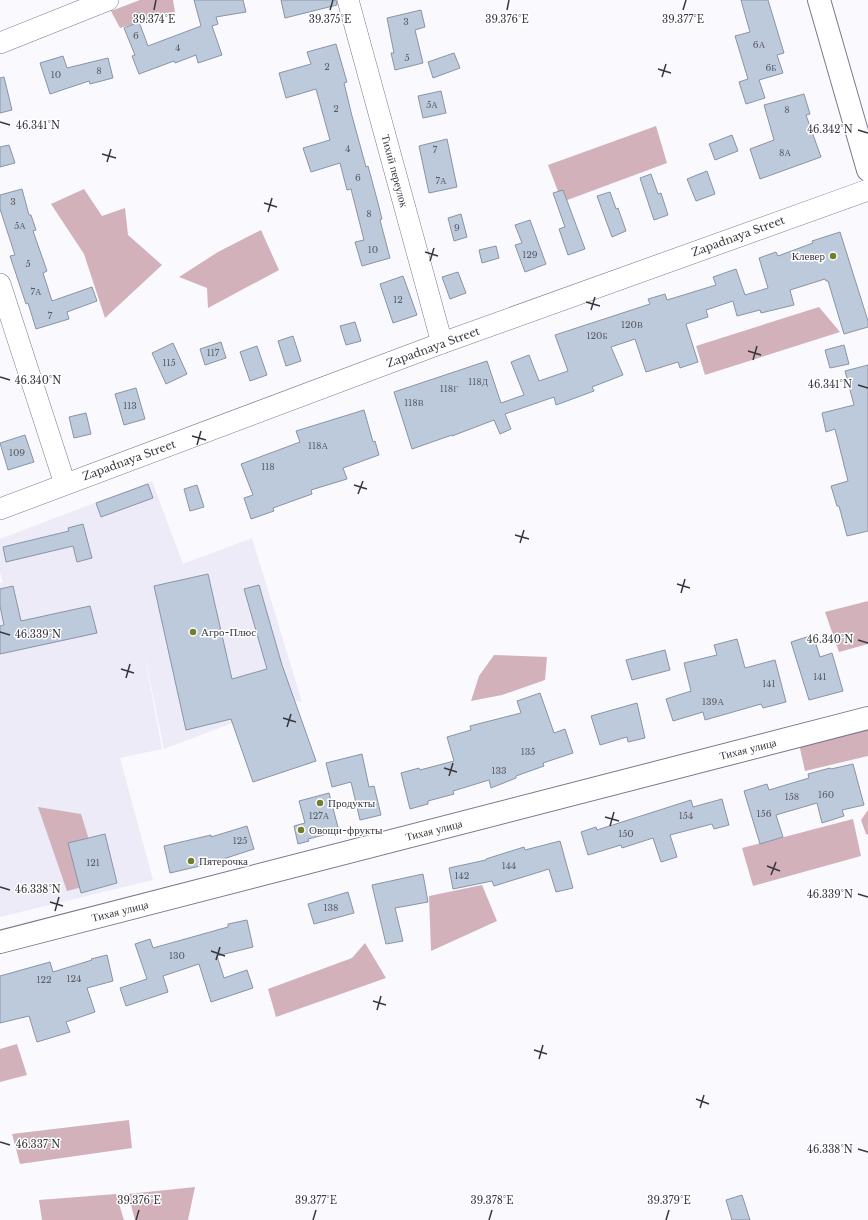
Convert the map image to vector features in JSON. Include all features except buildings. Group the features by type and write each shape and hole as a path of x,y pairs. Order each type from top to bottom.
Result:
{"main road":[{"path":"819,0 868,170"},
{"name":"Тихая улица","path":"0,942 868,718"}],"street":[{"path":"0,43 108,0"},
{"name":"Тихий переулок","path":"348,0 442,343"},
{"name":"Zapadnaya Street","path":"0,509 442,343 868,190"},
{"path":"0,284 65,484"}],"shaded area":[{"path":"140,0 173,0 175,12 120,28 111,11"},
{"path":"656,126 667,163 562,202 548,165"},
{"path":"84,189 102,216 125,208 128,235 162,265 105,318 84,254 51,204"},
{"path":"261,230 279,270 208,308 207,288 179,277 218,252"},
{"path":"819,307 840,332 705,375 696,346"},
{"path":"152,481 183,564 252,538 302,702 293,700 164,749 143,647 162,749 120,758 153,880 0,917 0,583 3,582 0,573 0,539"},
{"path":"868,601 868,644 839,652 825,612"},
{"path":"494,655 547,657 545,680 502,695 471,701 479,676"},
{"path":"868,728 868,756 805,771 799,744"},
{"path":"38,807 81,814 102,882 67,891"},
{"path":"868,810 868,835 866,834 861,820"},
{"path":"853,819 861,856 753,886 742,848"},
{"path":"482,885 497,921 431,951 429,896"},
{"path":"365,943 386,978 276,1017 268,989 352,958"},
{"path":"17,1044 27,1075 0,1082 0,1049"},
{"path":"129,1120 132,1148 20,1164 12,1134"},
{"path":"195,1187 188,1220 135,1220 128,1194"},
{"path":"116,1194 124,1220 42,1220 39,1200"}],"place":[{"name":"Клевер","path":"833,256"},
{"name":"Агро-Плюс","path":"193,632"},
{"name":"Продукты","path":"320,803"},
{"name":"Овощи-фрукты","path":"301,830"},
{"name":"Пятерочка","path":"191,861"}]}
